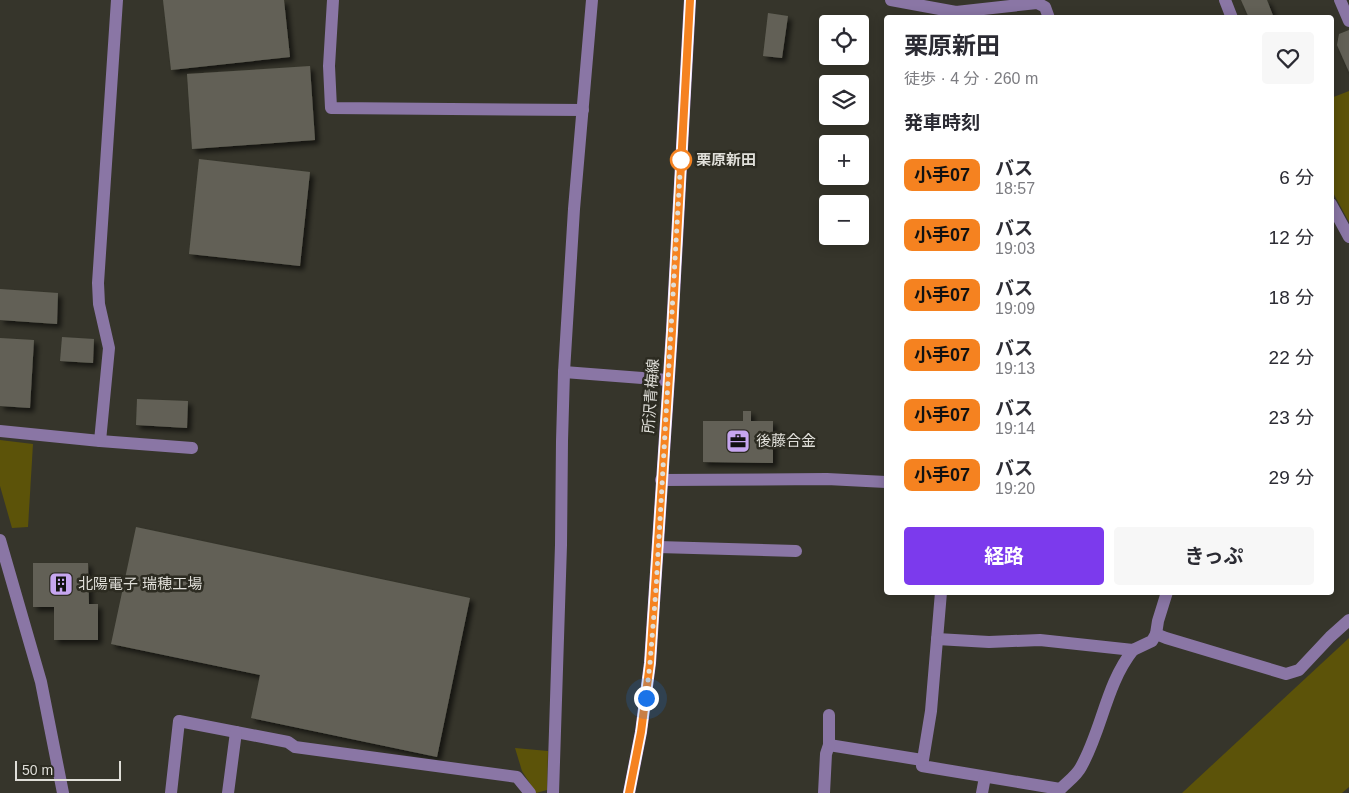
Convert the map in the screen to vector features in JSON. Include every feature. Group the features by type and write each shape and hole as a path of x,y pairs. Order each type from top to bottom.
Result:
{"main road":[{"name":"所沢青梅線","path":"629,793 641,732 650,663 672,331 690,0"}],"street":[{"path":"100,441 109,348 99,304 98,283 117,0"},
{"path":"333,0 329,66 331,108 583,110"},
{"path":"553,793 564,372 574,209 592,0"},
{"path":"890,0 956,12 1038,3 1045,7 1047,15"},
{"path":"1225,0 1231,15"},
{"path":"1340,0 1349,21"},
{"path":"1334,210 1349,237"},
{"path":"564,372 668,380"},
{"path":"0,431 192,448"},
{"path":"661,480 827,479 884,482"},
{"path":"0,540 41,682 63,793"},
{"path":"658,547 796,551"},
{"path":"940,595 931,711 922,766 1059,791 1080,770 1090,750 1125,660 1133,650 1152,641 1156,634 1166,595"},
{"path":"1156,634 1286,674 1299,670 1330,636 1349,620"},
{"path":"938,639 988,642 1040,640 1133,650"},
{"path":"824,793 826,754 829,745 829,715"},
{"path":"170,793 179,721 288,742 295,747 517,777 530,793"},
{"path":"228,793 236,732"},
{"path":"829,745 922,760"},
{"path":"982,793 985,777"}],"shaded area":[{"path":"1349,91 1349,222 1334,194 1334,97"},
{"path":"0,440 33,444 28,527 12,528 0,486"},
{"path":"1349,638 1349,787 1342,793 1182,793"},
{"path":"515,748 548,751 547,790 536,793 522,771"}],"building":[{"path":"163,0 284,0 290,57 171,70"},
{"path":"1241,0 1267,0 1273,15 1248,15"},
{"path":"768,13 788,16 782,58 763,56"},
{"path":"1349,30 1349,72 1337,45 1339,34"},
{"path":"310,66 315,140 192,149 187,74"},
{"path":"199,159 310,172 300,266 189,254"},
{"path":"0,289 58,293 57,324 0,320"},
{"path":"62,337 94,339 93,363 60,361"},
{"path":"0,338 34,340 30,408 0,406"},
{"path":"137,399 188,401 187,428 136,425"},
{"path":"743,411 751,411 751,421 773,421 773,463 703,462 703,421 743,421"},
{"path":"136,527 470,598 437,757 251,718 260,675 111,644"},
{"name":"北陽電子 瑞穂工場","path":"33,563 88,563 89,604 98,604 98,640 54,640 54,607 33,607"}],"bus line":[{"name":"小手07","path":"629,793 641,732 650,663 656,589 690,0"}],"place":[{"name":"栗原新田","path":"681,160"},
{"name":"後藤合金","path":"738,441"},
{"name":"北陽電子 瑞穂工場","path":"61,584"}],"route":[{"path":"646,698 656,589 681,156 681,160"}]}
